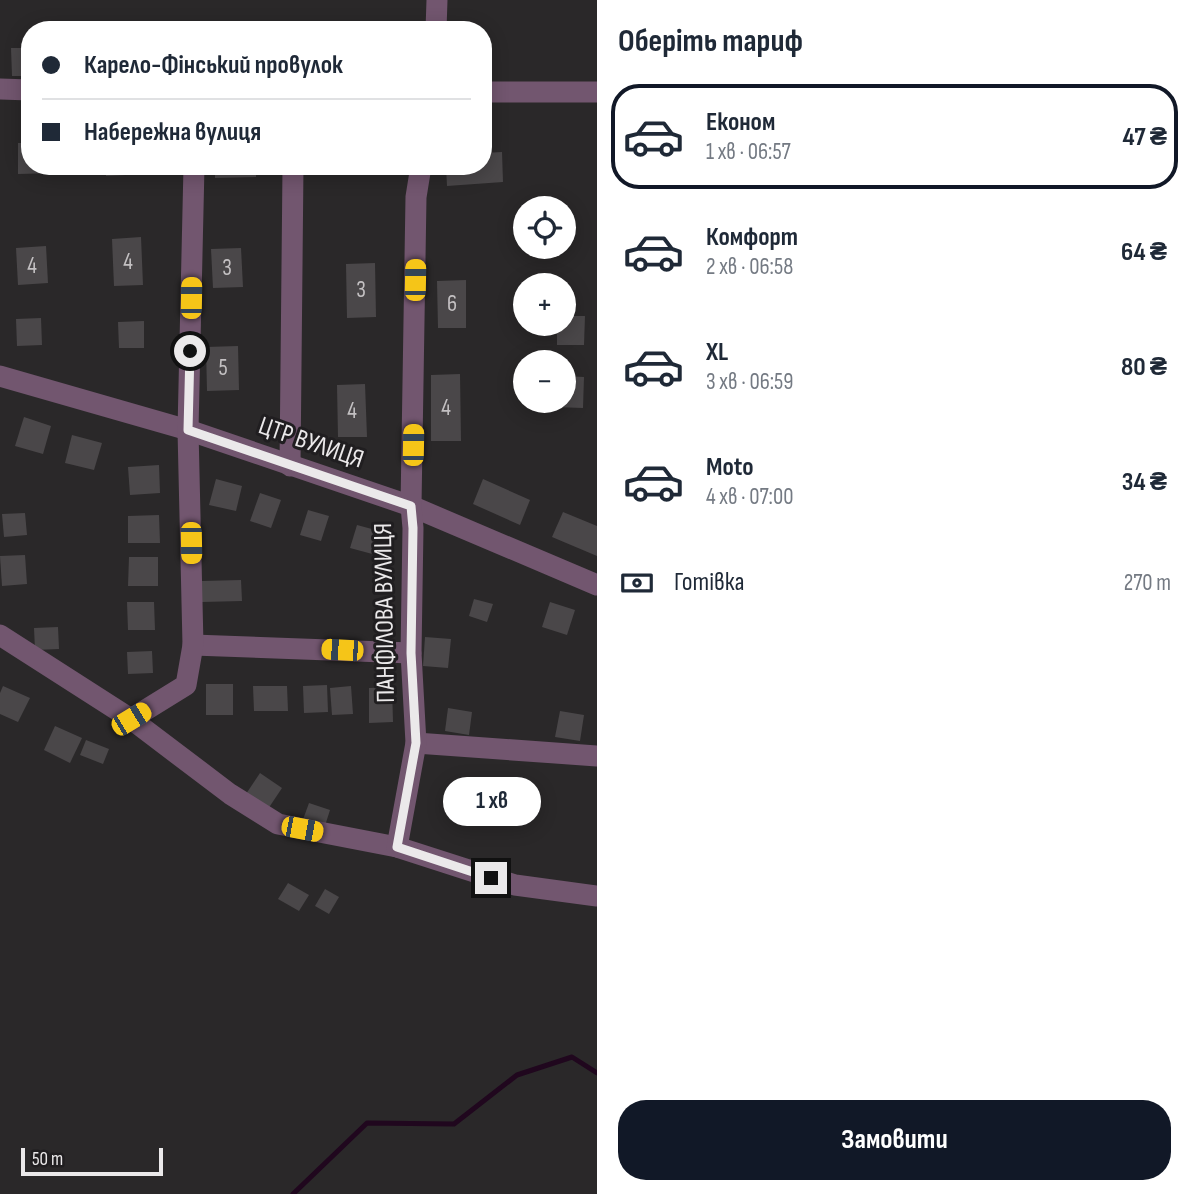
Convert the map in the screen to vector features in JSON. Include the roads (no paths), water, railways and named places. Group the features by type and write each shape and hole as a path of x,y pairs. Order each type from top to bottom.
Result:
{"street":[{"path":"436,21 437,0"},
{"path":"0,89 21,90"},
{"path":"492,92 597,92"},
{"path":"131,719 186,685 193,645 188,430 194,175"},
{"path":"290,466 293,175"},
{"name":"ПАНФІЛОВА ВУЛИЦЯ","path":"397,847 416,743 411,653 411,506 416,197 420,175"},
{"name":"ЦТР ВУЛИЦЯ","path":"0,376 188,430 411,506 597,586"},
{"path":"0,635 131,719 230,794 278,824 397,847 515,885 597,896"},
{"path":"193,645 411,653"},
{"path":"416,743 597,755"}],"waterway":[{"path":"293,1194 367,1123 454,1124 517,1075 572,1057 597,1073"}]}
